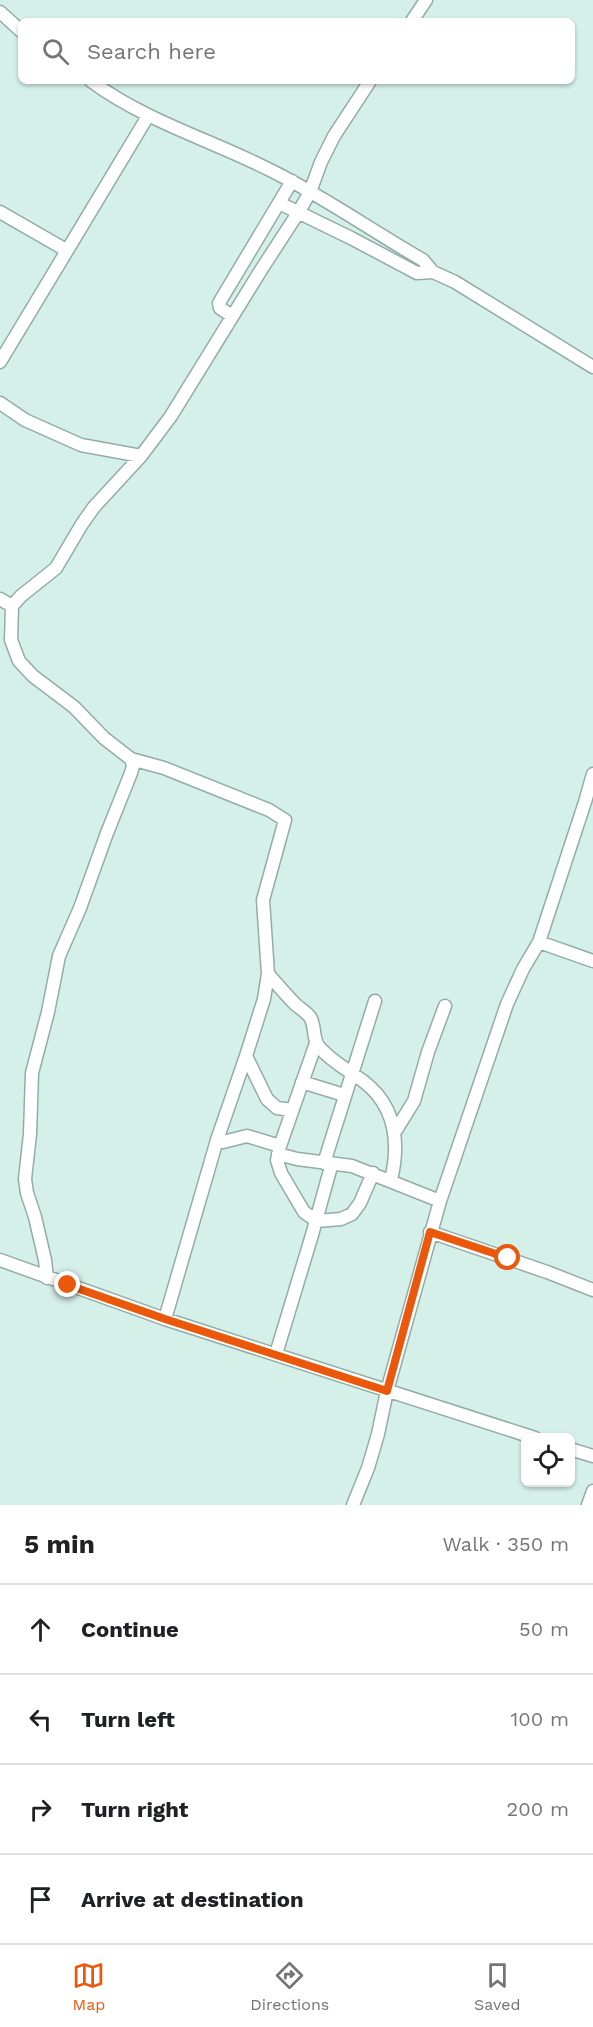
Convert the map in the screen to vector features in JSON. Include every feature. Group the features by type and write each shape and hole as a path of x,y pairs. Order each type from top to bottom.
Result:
{"street":[{"path":"414,18 426,0"},
{"path":"0,12 18,28"},
{"path":"96,84 148,116 231,151 292,181 423,260 433,272 455,282 593,367"},
{"path":"165,1319 217,1140 260,1016 268,974 263,900 285,820 268,810 164,768 132,759 104,738 74,707 33,676 19,661 11,640 12,606 56,568 94,507 141,456 171,416 298,213 310,192 334,136 368,84"},
{"path":"0,362 148,116"},
{"path":"232,316 218,305 292,181"},
{"path":"279,203 417,273 433,272"},
{"path":"0,212 66,250"},
{"path":"243,260 261,270"},
{"path":"0,403 25,420 81,445 141,456"},
{"path":"0,599 12,606"},
{"path":"47,1278 45,1260 25,1179 30,1134 32,1073 48,1012 59,956 80,908 131,773 132,759"},
{"path":"353,1505 368,1468 440,1201 507,1004 523,969 539,942 589,803 593,774"},
{"path":"539,942 593,961"},
{"path":"268,974 311,1018 316,1043 279,1150 277,1160 281,1173 304,1212 317,1221 341,1219 352,1214 360,1203 373,1173"},
{"path":"276,1354 317,1221 344,1095 375,1000"},
{"path":"396,1130 414,1101 428,1052 446,1006"},
{"path":"316,1043 338,1065 364,1082 385,1102 396,1130 391,1180"},
{"path":"246,1056 267,1100 278,1108 292,1110"},
{"path":"302,1082 344,1095"},
{"path":"217,1140 224,1142 247,1136 279,1150 328,1163 352,1166 373,1173 440,1201"},
{"path":"430,1232 593,1290"},
{"path":"0,1260 165,1319 522,1433"},
{"path":"575,1451 593,1456"},
{"path":"588,1505 593,1491"}],"route":[{"path":"68,1285 387,1391 430,1232 508,1258"}]}
